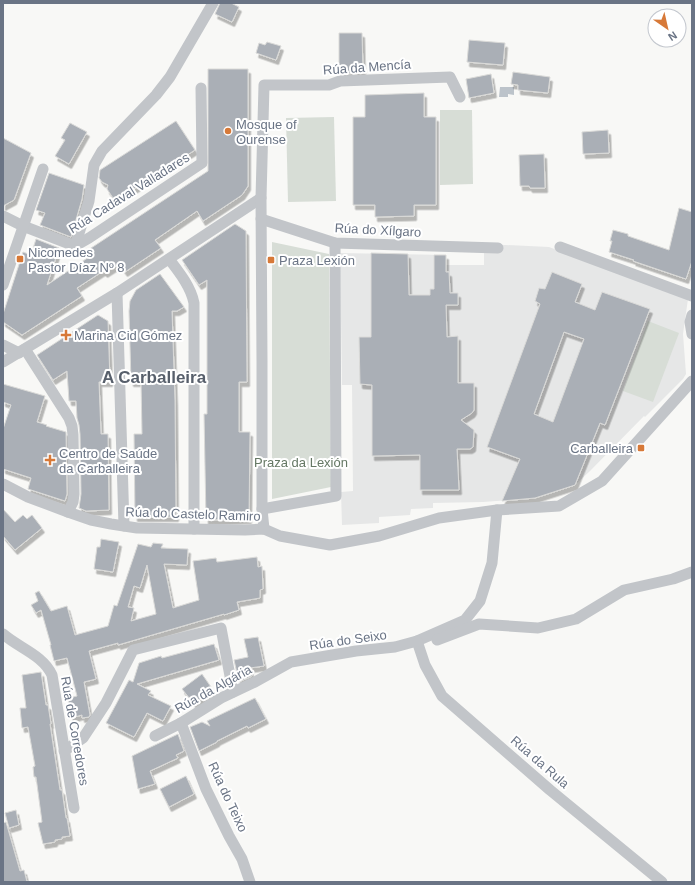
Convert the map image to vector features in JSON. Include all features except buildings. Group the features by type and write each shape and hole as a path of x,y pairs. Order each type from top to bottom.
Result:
{"street":[{"path":"75,246 89,201 94,165 102,151 156,95 170,77 213,3"},
{"name":"Rúa da Mencía","path":"261,198 264,85 329,85 340,81 450,77 460,97"},
{"name":"Rúa Cadaval Valladares","path":"3,216 23,226 75,246 96,234 202,163 201,88"},
{"path":"3,285 43,169"},
{"path":"261,198 262,509 264,529"},
{"path":"3,362 117,293 261,198"},
{"name":"Rúa do Xílgaro","path":"261,219 335,244 498,248"},
{"path":"262,509 336,496 335,244"},
{"path":"560,247 692,296"},
{"path":"169,259 190,290 194,303 194,529"},
{"path":"117,293 124,526"},
{"path":"692,315 690,322 692,334"},
{"path":"3,345 22,351 69,418 73,434 74,494 73,502 68,512"},
{"name":"Rúa do Castelo Ramiro","path":"3,484 28,497 91,520 138,528 264,529 280,536 330,545 380,536 439,518 497,510 559,506 602,481 691,385"},
{"name":"Rúa do Seixo","path":"418,644 465,620 480,601 492,563 497,510"},
{"name":"Rúa do Seixo","path":"284,666 291,662 356,651 418,644 479,624 538,628 576,619 624,590 673,579 692,572"},
{"path":"64,751 83,738 106,703 133,650 221,628 233,692"},
{"name":"Rúa de Corredores","path":"3,634 36,656 50,669 74,808"},
{"name":"Rúa da Rula","path":"418,644 425,665 442,696 550,790 662,882"},
{"name":"Rúa da Algária","path":"155,736 181,724 221,698 284,666"},
{"name":"Rúa do Teixo","path":"181,724 206,789 242,859 250,882"}],"shaded area":[{"path":"500,87 514,87 514,95 508,94 508,97 499,97"},
{"path":"484,244 549,247 688,299 683,334 686,374 683,379 645,417 644,416 575,485 535,498 483,502 433,503 433,508 411,509 410,515 379,517 379,523 342,525 341,492 353,491 352,385 342,385 340,253 446,255 446,265 484,265"}],"green space":[{"path":"440,110 472,110 473,184 440,185"},
{"path":"334,117 336,201 288,202 286,118"},
{"name":"Praza da Lexión","path":"272,242 329,254 331,487 272,499"},
{"path":"648,321 679,333 653,402 623,391"}],"place":[{"name":"Mosque of Ourense","path":"228,131"},
{"name":"Nicomedes Pastor Díaz Nº 8","path":"20,259"},
{"name":"Praza Lexión","path":"271,260"},
{"name":"Marina Cid Gómez","path":"66,335"},
{"name":"Carballeira","path":"641,448"},
{"name":"Centro de Saúde da Carballeira","path":"50,460"}],"district":[{"name":"A Carballeira","path":"154,377"}]}
